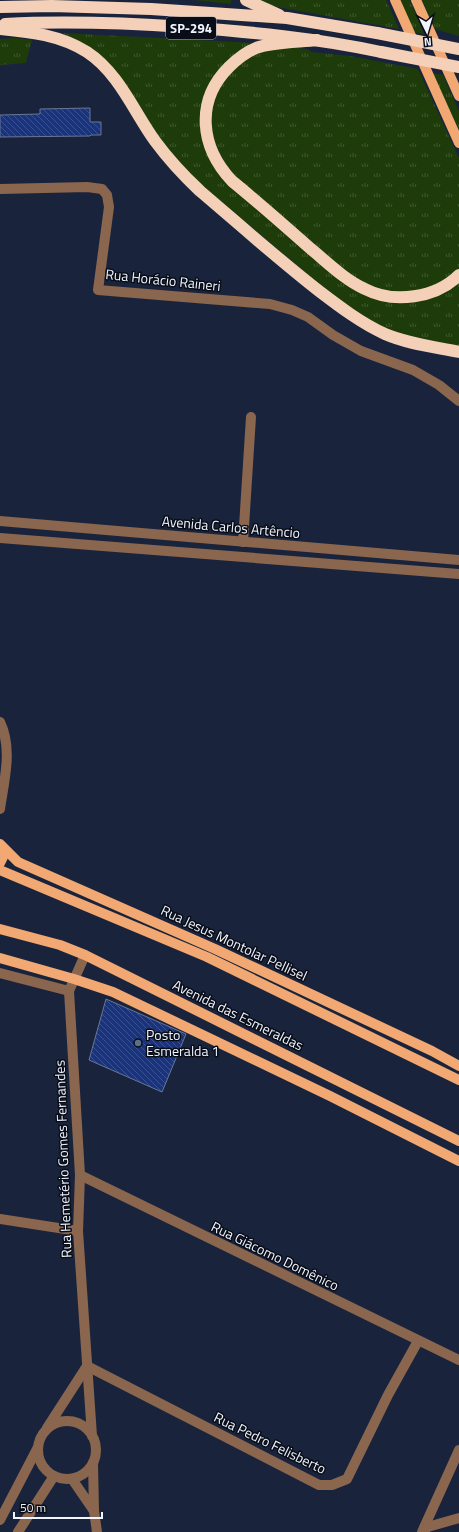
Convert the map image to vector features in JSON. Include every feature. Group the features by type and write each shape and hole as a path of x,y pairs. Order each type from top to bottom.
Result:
{"highway":[{"path":"246,0 287,18"},
{"name":"SP-294","path":"0,7 100,6 151,8 287,18 459,49"},
{"name":"SP-294","path":"0,24 45,22 114,22 254,32 317,40 459,67"},
{"path":"0,29 34,32 50,36 72,44 88,53 99,62 121,88 155,141 186,177 200,191 303,278 347,312 387,335 459,352"},
{"path":"317,40 258,47 244,54 223,73 208,98 205,114 205,126 208,139 218,164 232,181 342,275 366,290 379,295 395,297 414,296 431,292 446,285 459,275"}],"main road":[{"path":"395,0 459,143"},
{"path":"416,0 459,96"},
{"path":"0,863 3,857 1,844"},
{"name":"Rua Jesus Montolar Pellisel","path":"1,844 18,862 214,949 432,1051 459,1066"},
{"name":"Rua Jesus Montolar Pellisel","path":"0,870 207,958 459,1080"},
{"name":"Avenida das Esmeraldas","path":"0,929 60,945 85,955 459,1141"},
{"path":"0,958 74,979 113,992 330,1096 459,1161"},
{"path":"426,1063 432,1051"},
{"path":"330,1096 337,1079"}],"street":[{"name":"Rua Horácio Raineri","path":"0,189 87,187 102,189 107,195 109,207 98,290 270,304 292,310 308,318 333,335 361,351 413,370 439,385 459,401"},
{"path":"243,542 251,417"},
{"name":"Avenida Carlos Artêncio","path":"0,521 459,560"},
{"name":"Avenida Carlos Artêncio","path":"0,538 459,574"},
{"path":"352,565 354,550"},
{"path":"0,722 6,743 7,756 0,809"},
{"name":"Rua Hemetério Gomes Fernandes","path":"85,955 69,991 80,1175 78,1231 92,1436 96,1449 93,1463 94,1511 97,1532"},
{"path":"0,974 69,991"},
{"name":"Rua Giácomo Domênico","path":"80,1175 418,1342 459,1360"},
{"path":"0,1219 78,1231"},
{"name":"Rua Pedro Felisberto","path":"87,1366 319,1485 332,1486 347,1479 388,1395 418,1342"},
{"path":"87,1366 40,1438 38,1456 46,1471 63,1479 72,1479 84,1473 93,1463"},
{"path":"45,1430 57,1423 70,1421 87,1429 92,1436"},
{"path":"0,1520 38,1447"},
{"path":"424,1531 459,1450"},
{"path":"18,1532 54,1476"},
{"name":"Rua Hemetério Gomes Fernandes","path":"72,1479 94,1511"},
{"path":"424,1531 459,1518"}],"green space":[{"path":"194,0 231,0 231,4"},
{"path":"252,0 386,0 399,29 272,6"},
{"path":"400,0 410,0 424,34 413,32"},
{"path":"422,0 459,0 459,36 435,29"},
{"path":"62,33 257,43 209,86 212,160 379,300 459,280 459,347 416,339 376,325 338,300 184,170 87,47"},
{"path":"17,38 32,40 26,63 0,65 0,39"},
{"path":"288,47 307,49 312,52 350,56 418,69 459,158 459,269 435,288 407,294 364,287 232,176 210,135 210,106 223,79 252,54 269,49"},
{"path":"433,73 443,75 459,111 459,131"}],"building":[{"path":"90,108 90,122 101,122 101,135 0,137 0,115 40,114 40,109"},
{"name":"Posto Esmeralda 1","path":"106,999 186,1034 162,1092 89,1060"}],"place":[{"name":"Posto Esmeralda 1","path":"138,1043"}]}
